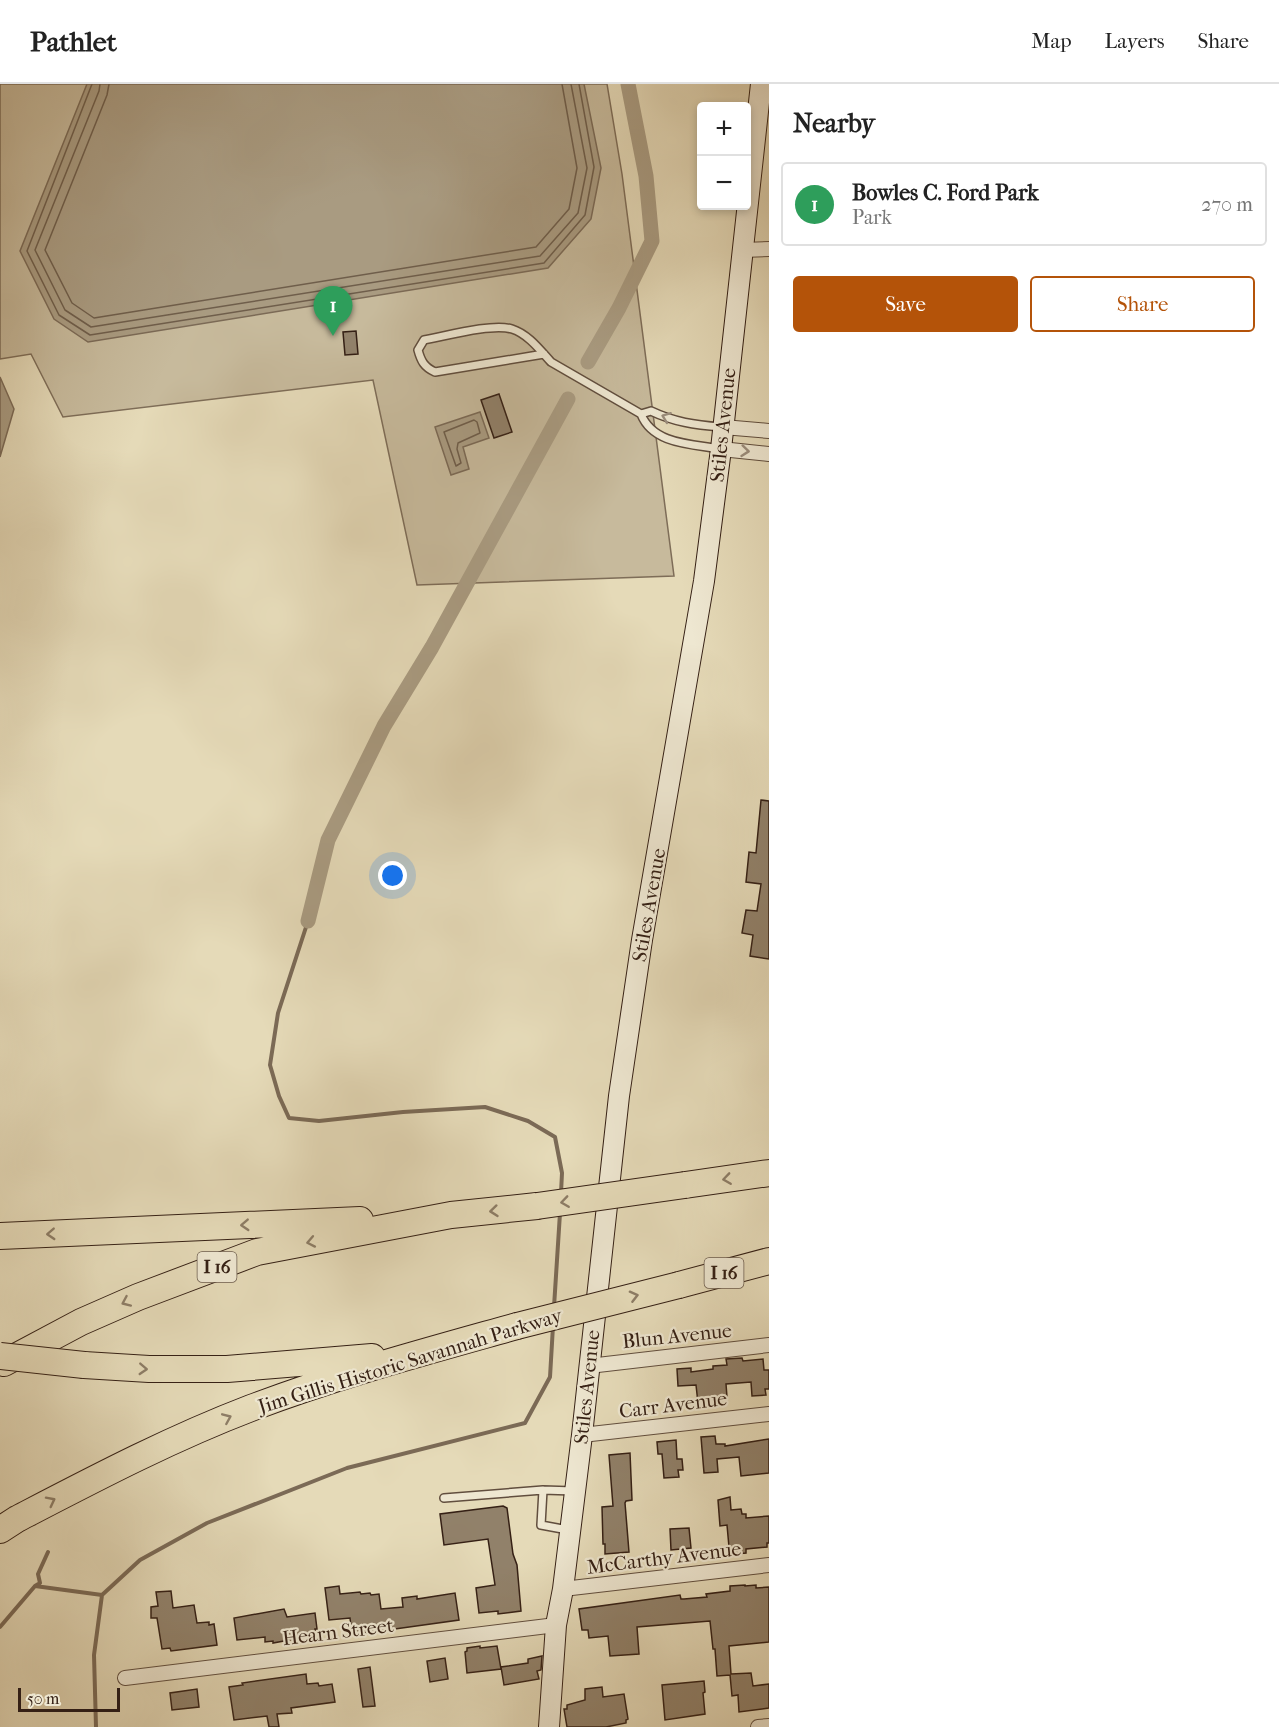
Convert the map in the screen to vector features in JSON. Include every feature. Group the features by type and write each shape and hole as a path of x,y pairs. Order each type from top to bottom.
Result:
{"highway":[{"name":"I 16","path":"0,1366 20,1353 81,1322 138,1297 257,1252 451,1215 537,1206 769,1173"},
{"path":"0,1236 451,1215"},
{"name":"Jim Gillis Historic Savannah Parkway","path":"0,1530 16,1519 161,1446 308,1388 517,1326 769,1261"},
{"path":"0,1356 149,1369 227,1369 420,1353"}],"street":[{"name":"Stiles Avenue","path":"549,1727 556,1625 571,1530 619,1096 642,940 704,581 721,449 742,250 764,88"},
{"path":"742,250 769,249"},
{"path":"723,427 769,431"},
{"path":"721,449 769,454"},
{"name":"Blun Avenue","path":"589,1366 769,1345"},
{"name":"Carr Avenue","path":"582,1435 769,1414"},
{"name":"McCarthy Avenue","path":"563,1589 769,1565"},
{"name":"Hearn Street","path":"125,1678 556,1625"},
{"path":"758,1727 769,1726"}],"lane":[{"path":"544,354 435,372 421,360 418,350 424,340 491,328 512,329 531,340 544,354 551,362 641,414 656,434 674,442 721,449"},
{"path":"641,414 651,411 668,419 686,423 723,427"},
{"path":"543,1490 541,1526 571,1530"},
{"path":"444,1498 543,1490 575,1491"}],"shaded area":[{"path":"0,84 607,84 622,174 674,576 417,585 373,380 63,417 31,354 0,359"}],"water":[{"path":"87,84 584,84 601,168 591,219 548,268 88,342 54,319 20,251"},
{"path":"0,377 14,409 0,457"},
{"path":"480,412 489,438 463,447 469,469 451,475 435,427"}],"building":[{"path":"356,331 358,354 345,355 343,332"},
{"path":"499,394 512,432 494,438 481,400"},
{"path":"761,800 769,801 769,959 750,956 753,935 742,933 746,910 757,911 761,884 746,882 749,852 756,853"},
{"path":"742,1358 743,1361 763,1359 764,1370 769,1370 769,1389 765,1389 766,1395 752,1396 751,1382 726,1384 727,1397 711,1398 711,1402 698,1403 696,1385 678,1386 677,1369 691,1368 691,1372 713,1369 713,1366 727,1365 726,1359"},
{"path":"715,1436 716,1444 725,1444 725,1446 769,1439 769,1473 741,1476 739,1457 717,1459 718,1472 704,1473 701,1437"},
{"path":"676,1440 677,1459 682,1459 683,1470 678,1470 679,1477 664,1478 662,1454 658,1454 657,1442"},
{"path":"630,1453 632,1500 625,1503 629,1552 605,1554 602,1507 613,1506 609,1455"},
{"path":"730,1497 731,1510 741,1509 742,1514 746,1514 746,1518 769,1516 767,1547 746,1549 746,1553 736,1554 735,1547 729,1547 727,1525 720,1526 718,1500"},
{"path":"503,1506 507,1508 513,1554 517,1565 521,1611 498,1614 498,1611 479,1613 476,1588 495,1585 488,1539 444,1545 440,1514"},
{"path":"689,1528 691,1548 671,1550 670,1529"},
{"path":"756,1585 756,1588 769,1587 769,1642 729,1646 731,1674 751,1673 753,1686 769,1684 769,1708 739,1712 738,1695 732,1696 730,1675 717,1676 710,1621 637,1627 639,1654 610,1656 608,1636 589,1638 588,1630 582,1630 579,1609 680,1595 681,1599 707,1597 706,1594 730,1591 730,1586"},
{"path":"339,1586 340,1594 360,1592 361,1594 379,1594 381,1609 403,1607 402,1598 417,1596 417,1599 455,1593 459,1620 352,1635 350,1618 329,1620 325,1588"},
{"path":"171,1591 173,1608 194,1605 197,1623 214,1624 217,1645 171,1651 170,1648 162,1649 157,1618 151,1618 151,1607 158,1606 156,1592"},
{"path":"284,1609 287,1617 315,1613 316,1635 273,1643 273,1641 265,1642 265,1637 237,1640 234,1618"},
{"path":"480,1646 480,1648 497,1646 501,1669 467,1673 465,1652 467,1648"},
{"path":"542,1656 541,1670 537,1671 539,1679 504,1685 501,1667 528,1663 528,1659"},
{"path":"445,1658 448,1679 430,1682 427,1661"},
{"path":"370,1667 375,1706 363,1707 358,1669"},
{"path":"306,1674 307,1684 318,1683 319,1686 332,1684 335,1702 291,1708 292,1713 277,1714 279,1727 269,1727 267,1716 234,1720 229,1687"},
{"path":"704,1681 705,1714 665,1720 662,1685"},
{"path":"602,1687 603,1697 624,1694 628,1719 626,1723 606,1727 567,1727 564,1709 567,1709 567,1705 585,1700 585,1689"},
{"path":"197,1689 199,1707 172,1710 170,1693"}],"waterway":[{"path":"588,362 619,308 652,241 646,176 628,84"},
{"path":"308,921 328,840 384,726 432,647 568,399"},
{"path":"308,921 278,1013 270,1065 279,1096 289,1118 319,1121 403,1112 485,1107 528,1121 555,1137 562,1173 561,1193"},
{"path":"554,1307 560,1213"},
{"path":"96,1727 94,1655 102,1595 140,1560 207,1523 347,1468 525,1423 550,1377 553,1326"},
{"path":"35,1586 40,1583 38,1574 48,1552"},
{"path":"0,1627 35,1586 102,1595"}],"place":[{"name":"Bowles C. Ford Park","path":"333,336"}]}
